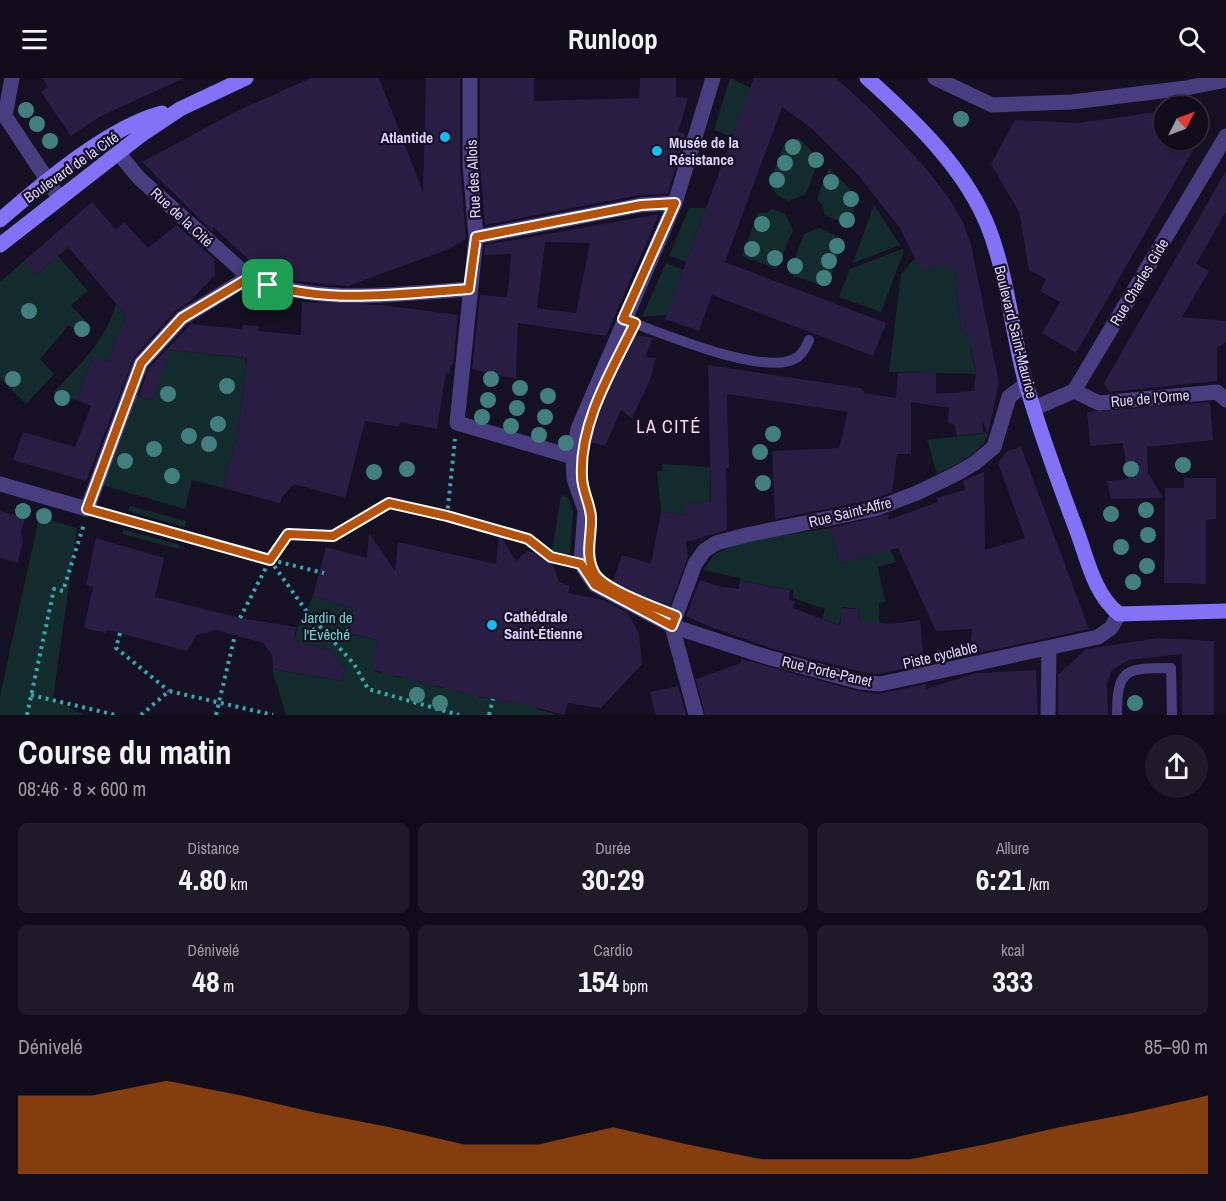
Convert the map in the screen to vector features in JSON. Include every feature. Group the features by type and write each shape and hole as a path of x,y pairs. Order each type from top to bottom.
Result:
{"main road":[{"path":"0,245 118,153 180,109 246,78"},
{"name":"Boulevard Saint-Maurice","path":"867,78 906,113 933,143 976,202 998,257 1026,384 1047,451 1100,592 1119,614"},
{"name":"Boulevard de la Cité","path":"0,220 47,181 117,134 158,114 180,109"},
{"path":"1119,614 1226,611"}],"street":[{"path":"12,78 2,114 60,199"},
{"name":"Rue des Allois","path":"457,423 476,237 470,165 470,78"},
{"path":"581,564 585,510 574,478 573,457 578,429 623,319 675,203 713,78"},
{"path":"935,78 992,105 1095,99 1186,88 1226,80"},
{"name":"Rue Charles Gide","path":"1074,391 1226,136"},
{"name":"Rue de la Cité","path":"118,153 139,178 249,278"},
{"path":"476,237 641,205 675,203"},
{"path":"0,484 92,510 141,363 182,318 249,278 284,290 331,297 469,289"},
{"name":"Rue Saint-Affre","path":"672,626 695,564 704,551 716,543 875,509 917,493 956,474 975,463 994,447 1009,398 1026,384"},
{"path":"1035,408 1074,391"},
{"name":"Rue de l'Orme","path":"1074,391 1099,403 1217,392 1226,400"},
{"path":"457,423 573,457"},
{"name":"Rue Porte-Panet","path":"581,564 595,585 672,626 767,657 860,682 880,684 1098,637 1111,628 1119,614"},
{"path":"672,626 696,715"},
{"path":"1048,715 1049,648"}],"lane":[{"path":"623,319 710,350 766,362 778,363 795,359 801,354 809,340"},
{"path":"1117,715 1117,687 1122,679 1131,671 1159,668 1171,668 1172,715"}],"path":[{"path":"447,516 457,423"},
{"path":"240,618 270,560 288,534 333,536 389,503 447,516 528,539 551,557 581,564"},
{"path":"27,715 54,589 63,591 92,510 164,532 324,573"},
{"path":"270,560 307,612 354,664 368,689 459,715"},
{"path":"120,633 116,648 169,691 273,715"},
{"path":"216,715 235,635"},
{"path":"141,715 169,691"},
{"path":"31,695 116,715"},
{"path":"489,715 493,699"}],"green space":[{"path":"730,78 751,88 733,137 714,130"},
{"path":"800,139 819,159 806,194 789,201 778,196 769,184 785,142"},
{"path":"829,168 852,193 854,205 849,225 824,215 823,206 817,199"},
{"path":"874,205 900,245 853,263"},
{"path":"689,208 706,208 686,262 669,256"},
{"path":"772,209 785,214 793,230 777,269 742,256 758,213 767,213"},
{"path":"819,228 844,239 828,284 822,286 789,274 804,234"},
{"path":"902,249 904,251 881,312 839,297 850,269"},
{"path":"58,256 88,291 71,305 89,325 83,337 69,325 40,359 54,374 26,404 0,378 0,282 24,261 36,275"},
{"path":"916,257 948,264 948,269 955,269 961,332 969,330 991,347 971,349 976,374 889,372 901,274"},
{"path":"666,263 683,270 667,315 642,317"},
{"path":"116,304 126,315 108,361 93,356 77,400 53,393 99,341"},
{"path":"169,350 245,358 246,366 238,431 223,488 192,480 185,509 102,485 136,395 152,400"},
{"path":"988,433 980,447 974,452 937,474 927,440"},
{"path":"662,464 710,467 710,502 685,503 685,515 661,512 657,471 662,471"},
{"path":"561,495 568,497 573,511 570,553 561,557 552,552"},
{"path":"130,506 186,521 185,527 128,511"},
{"path":"39,517 77,528 53,699 84,715 0,715 0,696"},
{"path":"830,528 840,563 869,555 888,543 896,562 878,567 885,602 879,603 880,633 858,630 859,609 843,607 839,625 822,619 825,609 793,598 793,590 740,581 740,578 703,570 715,554 742,542"},
{"path":"123,529 180,545 179,549 122,534"},
{"name":"Jardin de l'Évêché","path":"313,596 353,609 351,616 355,617 352,631 347,637 354,635 377,640 374,671 382,673 384,666 396,669 394,676 401,678 403,671 417,675 416,681 422,683 424,676 437,679 435,686 443,688 444,682 459,685 457,691 463,693 465,686 480,694 479,697 484,698 485,693 503,698 502,702 507,703 509,699 536,705 537,709 557,715 286,715 272,669 342,681 345,669 329,650 294,641 297,629"}],"building":[{"path":"42,78 184,78 99,117 71,136 41,92 48,87"},
{"path":"311,78 379,78 423,192 426,78 460,78 460,165 466,239 449,249 348,286 278,277 260,270 213,227 213,232 142,162 237,111"},
{"path":"480,78 534,78 534,101 639,98 640,78 676,78 676,97 688,98 678,132 685,134 668,194 639,195 485,225 480,165"},
{"path":"754,78 836,78 870,109 924,166 950,200 963,222 971,245 999,383 988,434 982,420 983,433 957,436 955,425 948,423 949,408 911,402 911,454 897,454 892,492 872,500 775,519 772,451 839,448 848,412 727,394 729,468 726,468 727,530 686,542 688,557 668,610 612,583 622,555 651,564 661,512 685,515 685,503 711,502 708,365 860,388 865,393 896,398 898,373 936,373 936,394 974,391 976,372 968,331 961,332 955,269 948,270 948,264 921,271 900,228 858,175 811,128 782,107 725,262 886,323 873,356 712,295 699,331 665,319"},
{"path":"1154,112 1154,150 1193,150 1076,353 1042,333 1060,302 1040,291 1046,279 1029,270 1019,212 991,164 1015,120 1078,123"},
{"path":"1226,171 1226,212 1196,264 1209,271 1182,317 1226,321 1226,342 1217,348 1217,381 1109,392 1104,383"},
{"path":"92,202 116,230 124,222 148,248 177,225 214,259 215,275 189,302 175,311 134,357 86,481 13,460 23,432 75,447 91,406 77,400 93,356 108,361 126,315 68,247 36,275 24,261"},
{"path":"659,214 606,336 518,323 516,379 472,369 480,295 507,297 509,280 511,254 484,255 485,245","holes":["545,242 590,243 576,313 537,308"]},
{"path":"302,302 382,305 458,315 453,365 450,365 450,374 446,373 437,429 400,422 399,427 365,421 345,498 294,484 282,497 280,503 223,488 238,431 247,358 170,350 152,400 139,396 149,368 191,324 241,329 244,325 259,326 258,331 301,335"},
{"path":"634,335 653,338 645,357 656,358 650,380 632,418 621,410 605,446 586,441"},
{"path":"1210,402 1213,440 1147,447 1148,473 1163,498 1111,499 1107,481 1128,479 1123,443 1090,446 1087,412"},
{"path":"1021,447 1089,629 969,655 972,629 936,631 898,548 840,563 830,528 889,514 888,520 938,502 937,498 965,490 963,481 984,472 985,550 1025,538 998,463 1007,451"},
{"path":"1184,478 1216,478 1216,519 1206,520 1206,584 1164,583 1165,488 1184,488"},
{"path":"0,511 25,518 21,531 23,541 18,563 0,558"},
{"name":"Cathédrale Saint-Étienne","path":"369,533 395,571 398,542 496,564 499,534 516,561 527,551 538,553 553,565 559,582 570,586 568,593 603,600 628,613 639,634 642,664 601,708 568,703 564,715 508,700 507,703 372,670 377,640 348,633 353,609 313,596 326,547 367,558"},
{"path":"96,538 164,558 155,597 240,618 296,627 294,641 329,650 345,669 342,681 273,669 272,655 263,643 216,630 197,635 187,651 108,630 106,633 84,628 93,587 86,585"},
{"path":"700,580 739,589 740,581 790,590 789,600 795,601 793,608 840,626 842,608 859,609 858,621 891,624 920,620 924,664 879,674 862,672 770,648 711,627 686,616"},
{"path":"1159,638 1214,641 1214,715 1182,715 1182,654 1128,660 1112,670 1107,683 1108,715 1058,715 1058,675 1086,649"},
{"path":"741,659 857,691 879,694 926,684 926,689 976,673 1036,670 1038,715 705,715 696,679 741,663"},
{"path":"678,686 686,715 656,715 650,692"}],"place":[{"name":"Atlantide","path":"445,137"},
{"name":"Musée de la Résistance","path":"657,151"},
{"name":"Cathédrale Saint-Étienne","path":"492,625"}],"district":[{"name":"LA CITÉ","path":"669,426"}],"route":[{"path":"675,203 623,319 635,323 594,411 583,446 582,463 582,483 591,514 588,555 596,576 622,593 676,616 672,626 595,585 586,575 581,564 551,557 528,539 447,516 389,503 333,536 288,534 270,560 87,509 141,363 182,318 249,278 268,285 284,290 331,297 469,289 476,237 641,205 675,203"}]}
